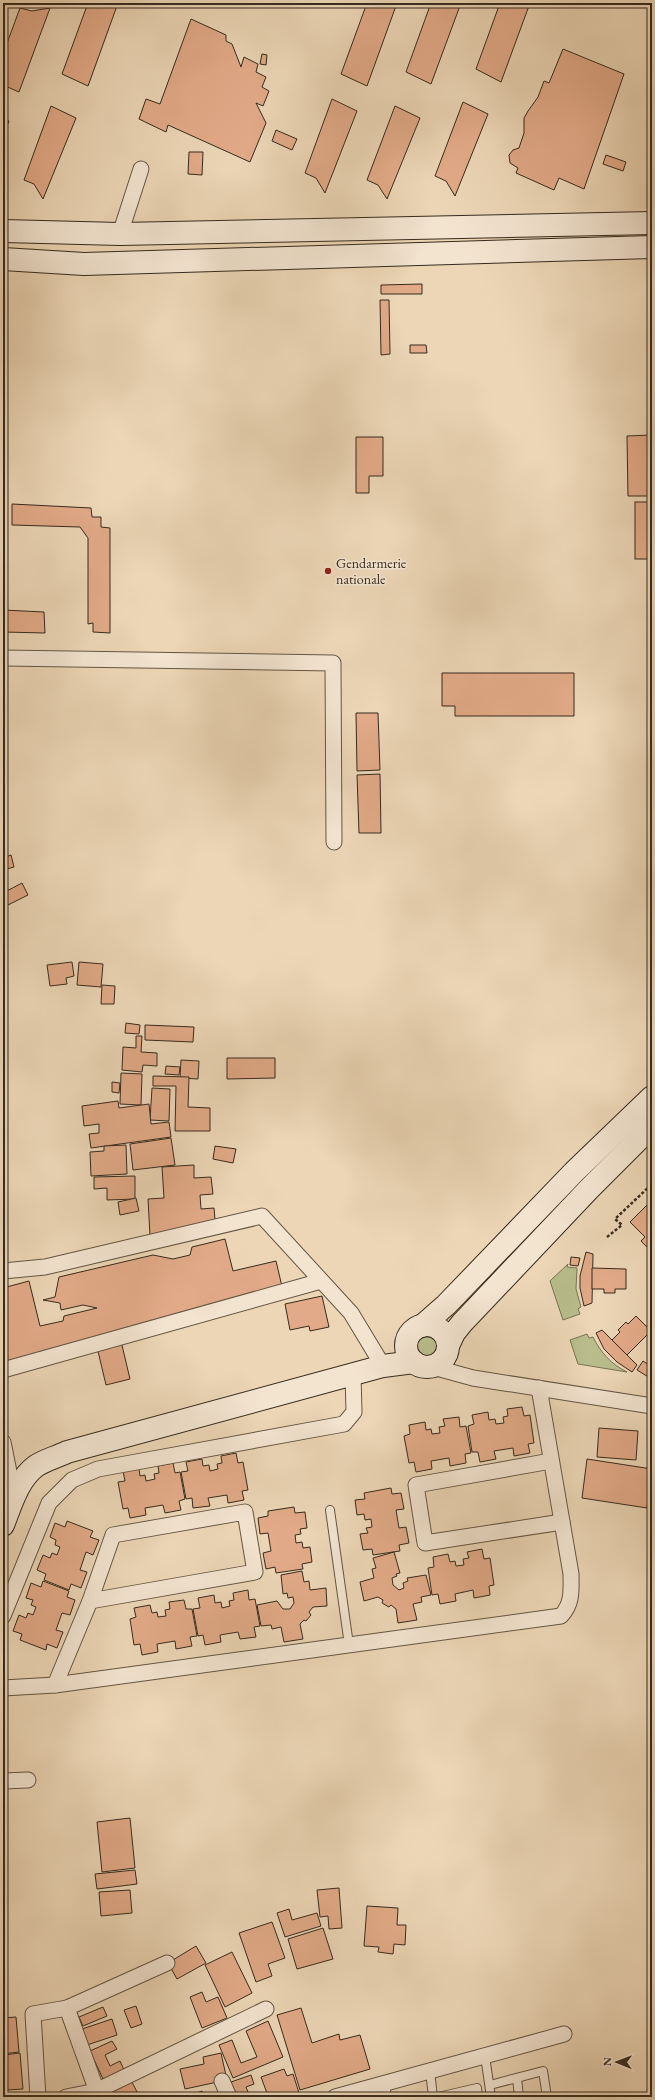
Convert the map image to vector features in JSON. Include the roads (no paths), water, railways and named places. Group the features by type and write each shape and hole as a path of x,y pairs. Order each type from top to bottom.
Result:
{"main road":[{"path":"3,231 120,234 652,223"},
{"path":"3,259 84,264 652,247"},
{"path":"418,1357 411,1332 422,1326 446,1305 574,1172 652,1097"},
{"path":"3,1525 14,1497 12,1470 37,1465 67,1452 383,1366 418,1357 444,1358 454,1333 589,1189 652,1126"},
{"path":"422,1326 434,1326 440,1329 444,1334 448,1346"}],"street":[{"path":"120,234 141,169"},
{"path":"3,658 333,663 334,842"},
{"path":"3,1271 45,1267 262,1216 351,1314 383,1366"},
{"path":"3,1370 321,1281"},
{"path":"418,1357 468,1377 652,1405"},
{"path":"3,1616 49,1503 72,1480 98,1469 344,1424 354,1412 353,1375"},
{"path":"3,1688 55,1685 561,1616 567,1609 571,1600 571,1574 539,1388"},
{"path":"3,1442 12,1470"},
{"path":"551,1461 416,1485 425,1543 562,1522"},
{"path":"55,1685 90,1601 113,1535 245,1512 255,1572 90,1601"},
{"path":"3,1781 28,1780"},
{"path":"38,2097 34,2014 67,2008 167,1962"},
{"path":"67,2008 97,2094"},
{"path":"66,2097 97,2094 266,2009"},
{"path":"335,2097 386,2090 430,2071 564,2034"},
{"path":"222,2081 228,2097"}],"lane":[{"path":"330,1510 349,1645"},
{"path":"485,2056 491,2097"},
{"path":"430,2071 433,2097"},
{"path":"490,2085 543,2071 547,2097"},
{"path":"517,2078 519,2097"},
{"path":"438,2097 453,2095 477,2088 478,2097"}],"place":[{"name":"Gendarmerie nationale","path":"328,571"}]}
